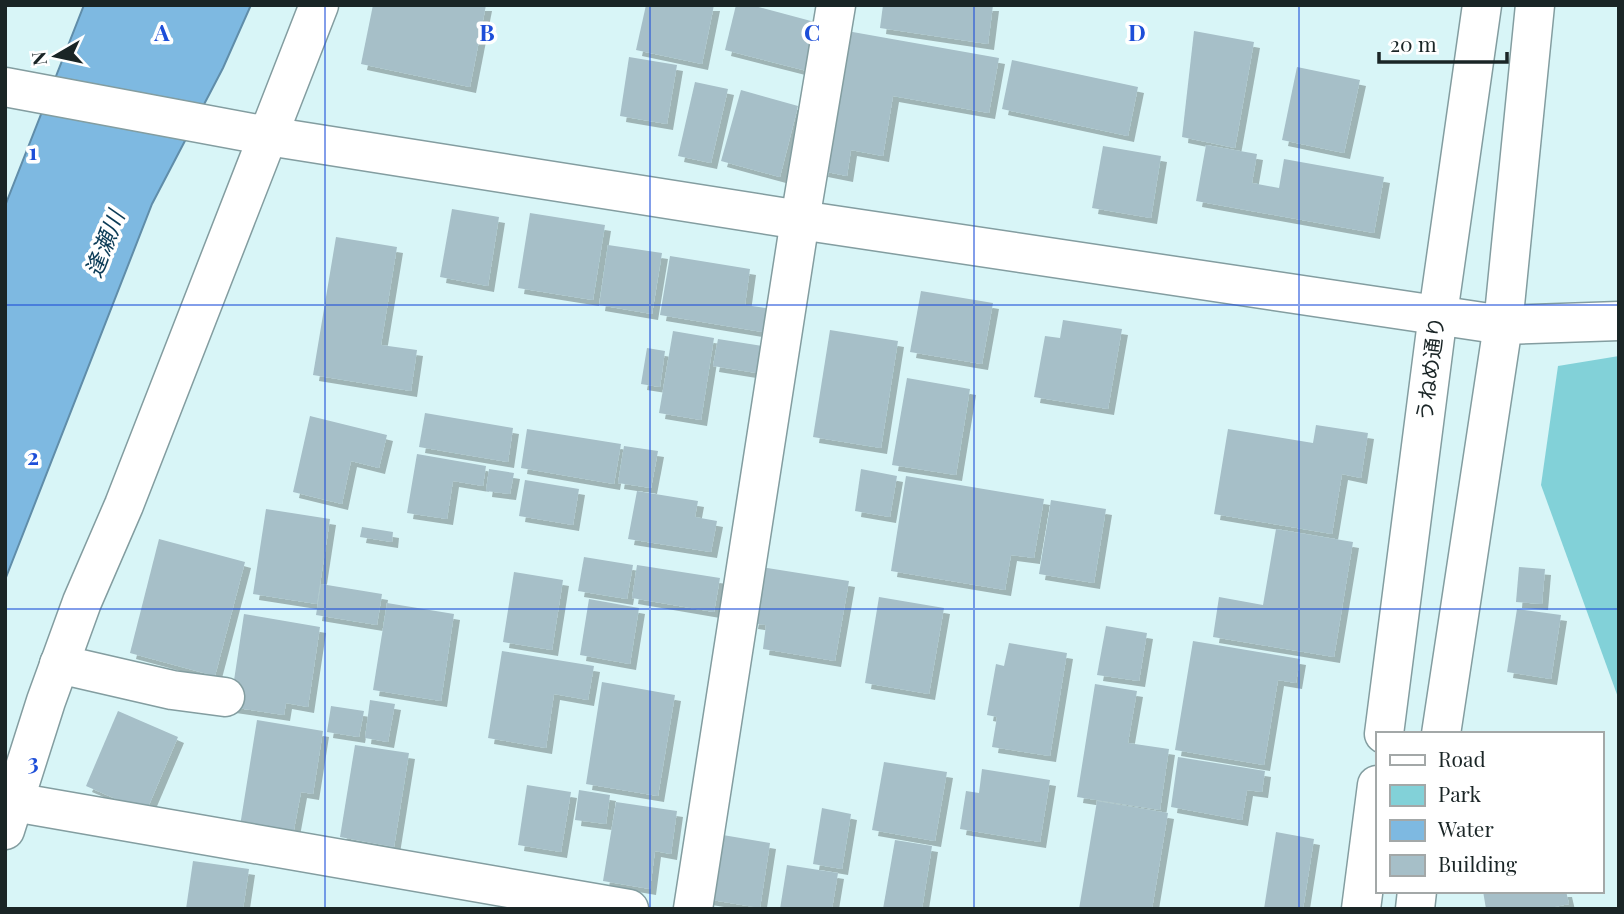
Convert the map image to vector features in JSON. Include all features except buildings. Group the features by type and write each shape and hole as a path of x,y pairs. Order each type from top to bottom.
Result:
{"street":[{"path":"319,5 124,505 82,602 10,816 629,909"},
{"path":"692,909 836,5"},
{"name":"うねめ通り","path":"1384,732 1438,314 1482,5"},
{"path":"1441,732 1503,325 1535,5"},
{"path":"5,86 268,136 800,220 1503,325 1619,321"},
{"path":"59,664 172,690 225,697"},
{"path":"1361,909 1376,793"}],"green space":[{"path":"1619,356 1619,700 1541,485 1558,366"}],"water":[{"name":"逢瀬川","path":"84,5 251,5 223,68 152,204 5,580 5,206"}]}
